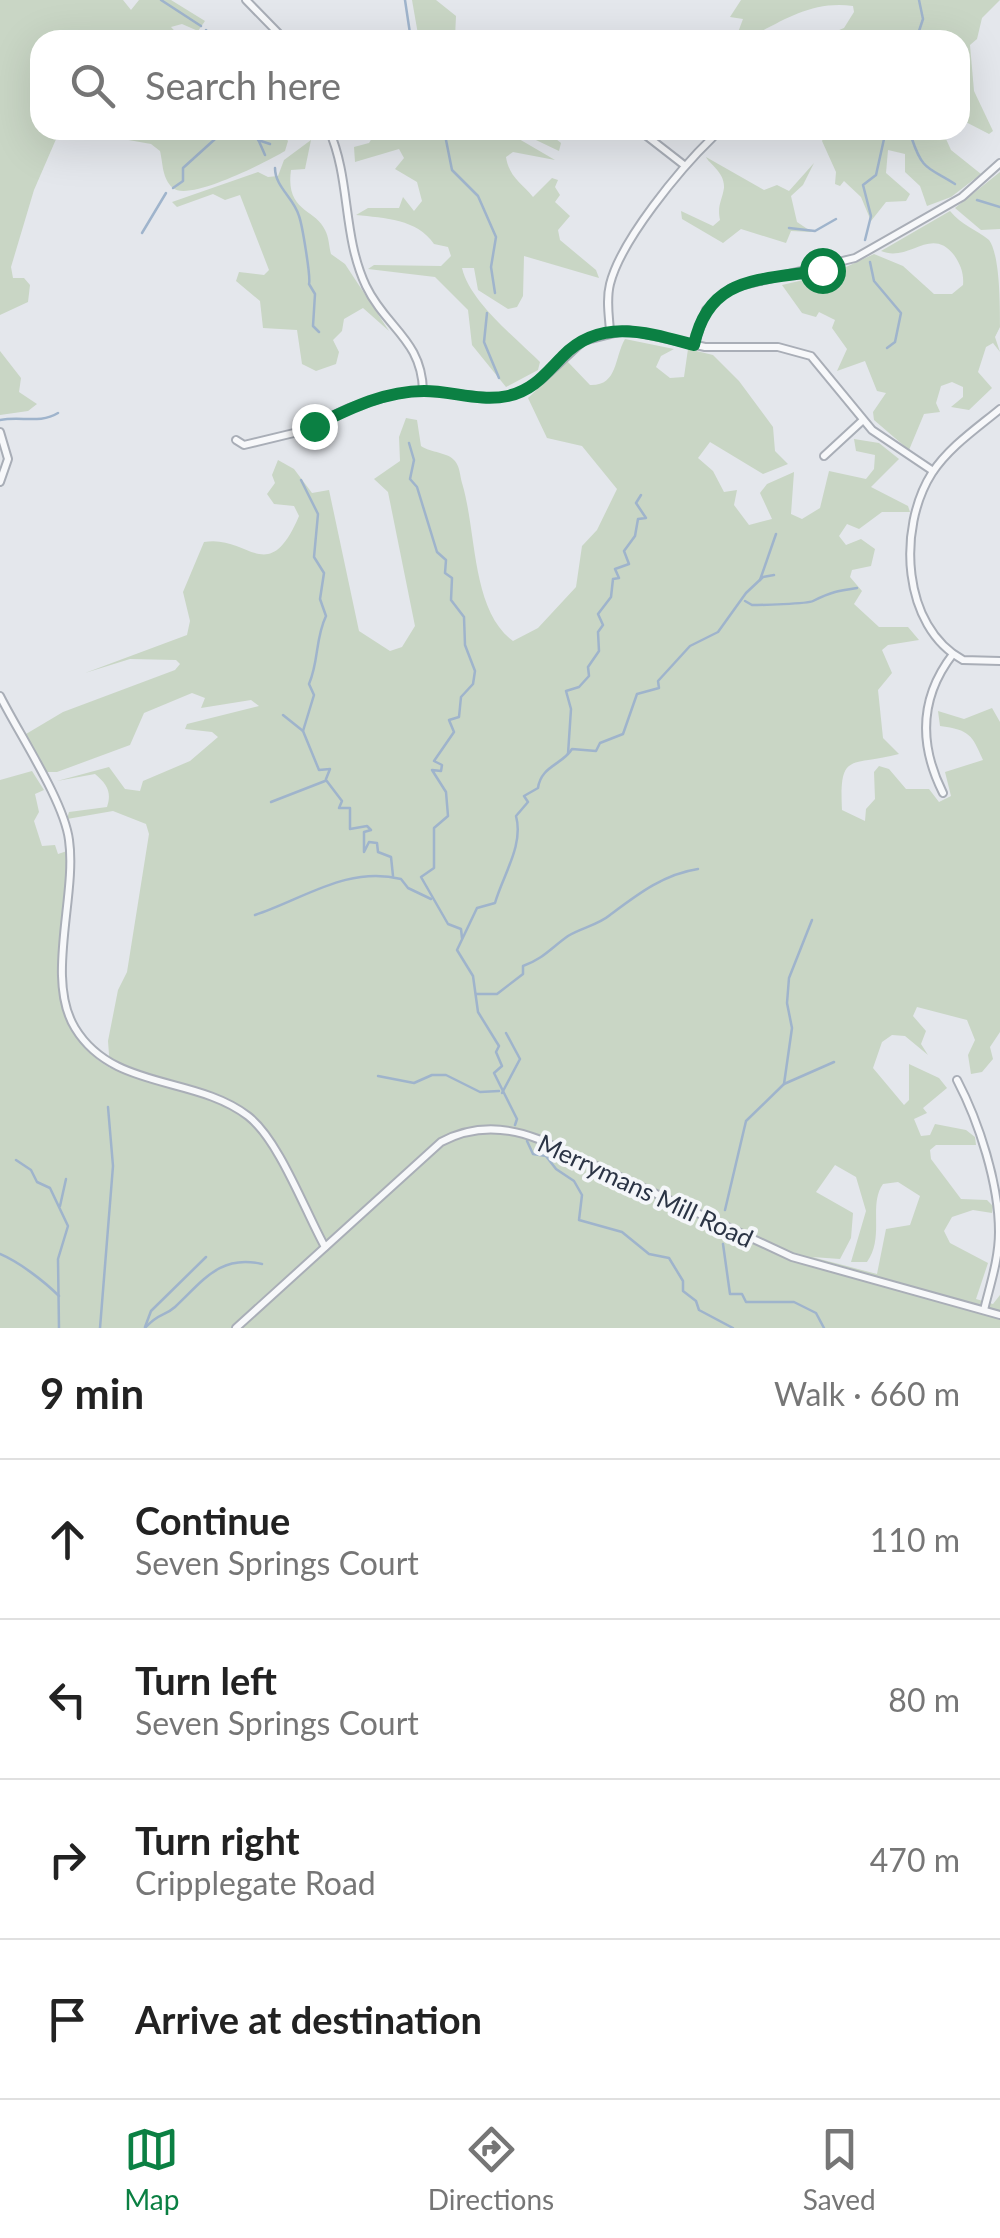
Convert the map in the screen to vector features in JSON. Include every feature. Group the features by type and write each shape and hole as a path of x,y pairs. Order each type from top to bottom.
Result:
{"street":[{"path":"246,0 275,30"},
{"path":"333,140 342,164 347,230 362,276 376,304 418,356 424,391"},
{"path":"652,140 684,165"},
{"path":"610,332 608,292 616,269 684,165 710,140"},
{"path":"694,345 706,310 730,288 855,258 949,206 1000,163"},
{"path":"236,440 244,446 284,436 372,400 424,391 485,398 516,394 541,380 574,347 610,332 636,330 694,345 800,351 826,368 863,420 896,449 934,471"},
{"path":"1000,408 934,471 914,522 916,600 924,624 952,654 978,664 1000,661"},
{"path":"824,456 863,420"},
{"path":"0,432 8,460 0,482"},
{"path":"943,793 930,768 924,733 935,682 952,654"},
{"path":"0,696 69,836 63,988 68,1017 88,1045 111,1064 249,1116 273,1149 325,1247"},
{"path":"956,1080 980,1142 999,1221 998,1249 984,1310"},
{"name":"Merrymans Mill Road","path":"236,1328 442,1142 474,1130 505,1129 538,1138 610,1170 792,1257 1000,1315"}],"green space":[{"path":"0,0 123,0 131,10 139,0 171,0 205,21 199,30 182,24 171,27 174,30 30,30 30,140 56,140 34,190 11,267 13,278 24,278 30,285 28,302 0,315"},
{"path":"412,0 436,0 456,16 455,30 417,30"},
{"path":"741,0 1000,0 982,18 977,39 970,45 970,30 839,30 854,12 853,6 808,10 764,30 739,30 743,19 730,17"},
{"path":"970,45 974,91 993,131 989,134 970,124"},
{"path":"128,140 288,141 285,151 246,171 182,191 169,184 160,151 151,144"},
{"path":"311,140 305,169 291,170 293,194 302,208 321,223 331,254 345,264 389,331 363,308 344,319 342,331 333,340 339,352 336,364 316,371 302,364 297,330 263,328 260,301 236,281 239,272 264,275 269,270 240,195 225,200 213,194 177,207 172,202 258,172 278,176 284,160"},
{"path":"521,140 555,160 513,152 506,157 513,175 533,197 552,178 558,180 555,187 560,195 555,202 570,216 558,230 560,240 596,270 599,278 524,256 523,296 517,307 508,309 478,290 474,268 462,268 474,294 540,362 538,370 506,387 472,345 468,310 435,277 368,269 374,265 441,266 451,256 448,247 434,244 419,229 389,219 356,215 368,208 399,208 403,197 414,211 422,201 417,182 395,169 404,158 399,149 355,162 354,147 369,143"},
{"path":"536,140 557,140 561,143 559,151"},
{"path":"946,140 951,150 981,174 951,197 927,206 920,186 905,172 905,154 888,150 886,173 910,194 906,201 886,202 871,221 861,197 844,181 840,186 835,184 836,172 822,141"},
{"path":"706,157 764,190 777,185 789,191 814,163 803,185 791,196 797,222 812,232 791,231 786,243 741,229 723,243 682,219 681,211 713,226 720,220 724,182"},
{"path":"1000,172 1000,229 981,230 955,208"},
{"path":"950,211 993,247 1000,306 1000,327 995,337 1000,352 993,343 986,347 978,372 992,388 969,410 951,407 963,397 963,387 952,382 941,386 936,403 940,412 924,414 909,450 874,420 873,412 886,393 877,391 865,361 837,371 847,349 832,328 835,320 819,312 816,317 802,313 782,285 833,273 874,254 903,266 934,294 952,294 963,285 963,277 956,259 945,247 937,243 901,252 881,251"},
{"path":"625,339 674,349 661,356 656,367 670,378 684,377 688,349 713,355 739,381 773,427 775,451 788,464 763,474 710,442 698,458 713,471 724,492 737,490 734,505 749,525 772,519 760,493 767,484 794,472 791,514 802,519 820,508 829,471 866,479 874,469 875,455 856,451 854,439 879,443 899,459 871,487 908,506 910,512 882,512 859,529 847,524 839,536 846,545 861,539 875,549 871,566 852,570 850,577 862,591 854,604 879,627 908,627 919,640 888,645 882,650 892,673 878,690 883,738 899,754 851,764 843,778 842,810 865,821 866,809 875,799 874,772 879,766 889,769 906,789 929,789 939,802 951,796 945,772 983,760 969,735 940,726 938,711 964,719 992,708 1000,722 1000,1032 990,1047 993,1059 982,1072 971,1074 968,1055 975,1040 967,1020 917,1007 913,1016 926,1031 921,1044 928,1055 905,1036 892,1035 882,1042 873,1068 904,1105 909,1100 909,1064 939,1078 947,1088 923,1108 927,1113 914,1119 921,1136 930,1135 935,1124 966,1130 975,1137 976,1145 936,1145 930,1150 931,1159 961,1199 987,1200 993,1206 992,1213 973,1210 952,1217 944,1231 950,1243 988,1263 976,1299 993,1304 1000,1295 1000,1328 0,1328 0,780 32,771 44,790 35,794 39,812 34,821 42,846 55,845 58,854 67,851 68,862 60,947 63,1003 72,1028 87,1050 110,1068 108,1041 118,990 127,972 149,834 146,824 113,811 67,819 69,812 107,807 109,793 95,774 57,781 109,767 125,789 140,791 143,781 190,761 218,737 212,732 185,729 187,724 259,706 251,700 201,708 205,698 192,693 144,713 130,745 57,772 45,772 26,734 63,712 175,670 180,664 176,660 130,659 85,673 187,635 190,621 183,592 204,542 267,554 288,538 299,516 294,506 274,504 267,494 275,483 272,475 278,460 294,469 312,493 329,490 359,631 390,651 402,647 415,626 388,492 374,479 400,461 399,437 406,418 417,420 421,446 448,456 458,466 482,590 499,627 513,641 538,628 576,587 582,546 597,530 617,489 582,446 547,438 528,398 567,361 590,385 606,381","holes":["835,1165 856,1177 866,1211 851,1262 867,1262 872,1252 877,1201 883,1184 898,1182 920,1196 910,1225 886,1229 877,1274 812,1257 840,1259 851,1238 853,1213 816,1192"]},
{"path":"0,351 21,378 19,392 37,404 28,411 0,415"}],"waterway":[{"path":"161,0 201,26"},
{"path":"405,0 410,30"},
{"path":"919,0 923,19 919,30"},
{"path":"173,188 183,181 183,168 214,140"},
{"path":"258,140 265,155"},
{"path":"258,140 270,144"},
{"path":"446,140 452,170 478,196 496,237 491,267 495,293"},
{"path":"865,240 871,216 863,185 876,175 884,140"},
{"path":"912,140 928,168 955,184"},
{"path":"275,168 300,221 309,284 315,294 313,326 319,332"},
{"path":"142,233 166,193"},
{"path":"977,200 1000,207"},
{"path":"789,228 815,231 836,219"},
{"path":"870,262 874,281 901,313 895,342 887,348"},
{"path":"487,313 484,342 499,378"},
{"path":"0,420 44,418 58,413"},
{"path":"409,443 414,460 410,479 417,487 437,552 446,560 445,573 452,578 451,600 464,617 465,645 475,671 473,684 461,697 459,717 449,720 454,732 434,761 442,765 441,771 432,770 446,792 448,816 434,828 434,868 421,877 448,924 461,929 462,938"},
{"path":"301,480 318,514 314,557 324,573 320,599 326,616 309,684 314,695 303,731"},
{"path":"568,754 571,709 566,691 579,687 589,676 588,667 599,651 598,632 603,625 598,614 611,597 613,579 619,578 615,569 629,564 624,551 635,536 638,519 646,518 636,503 641,495"},
{"path":"760,580 776,534"},
{"path":"515,1125 517,1119 494,1073 502,1066 496,1052 499,1046 478,1012 473,976 457,950 477,908 495,903 515,849 516,816 528,802 524,796 538,788 547,770 572,749 596,751 600,743 623,734 637,694 659,688 658,681 690,646 718,632 746,593 763,577 774,575"},
{"path":"745,601 752,605 802,603 857,588"},
{"path":"283,715 303,731 319,770 330,769 326,779"},
{"path":"326,780 342,801 339,808 350,808 350,829 367,826 371,830 364,832 364,852 369,842 377,843 378,852 391,857 393,876"},
{"path":"271,802 325,781"},
{"path":"476,994 497,994 523,974 523,966 542,957 568,936 605,918 663,880 698,869"},
{"path":"255,915 326,886 362,877 401,879 408,888 431,899"},
{"path":"784,1084 792,1028 787,1003 789,978 812,920"},
{"path":"502,1093 520,1059 506,1033"},
{"path":"725,1210 746,1121 784,1084 834,1062"},
{"path":"378,1076 414,1083 432,1075 446,1075 480,1092 499,1091"},
{"path":"100,1328 113,1166 108,1107"},
{"path":"527,1141 533,1154 546,1156 556,1169 574,1181 582,1195 579,1220 622,1232 649,1254 669,1258 683,1281 683,1291 696,1301 699,1310 733,1328"},
{"path":"16,1160 31,1170 37,1182 50,1188 68,1226 58,1259 59,1328"},
{"path":"60,1206 66,1179"},
{"path":"723,1244 730,1294 742,1294 746,1302 794,1302 816,1313 824,1328"},
{"path":"0,1254 31,1272 59,1296"},
{"path":"145,1327 151,1311 206,1257"},
{"path":"145,1328 223,1266 262,1264"}],"route":[{"path":"314,426 348,408 396,394 424,391 496,398 516,394 541,380 574,347 592,336 610,332 636,330 694,345 706,310 730,288 822,270"}]}
